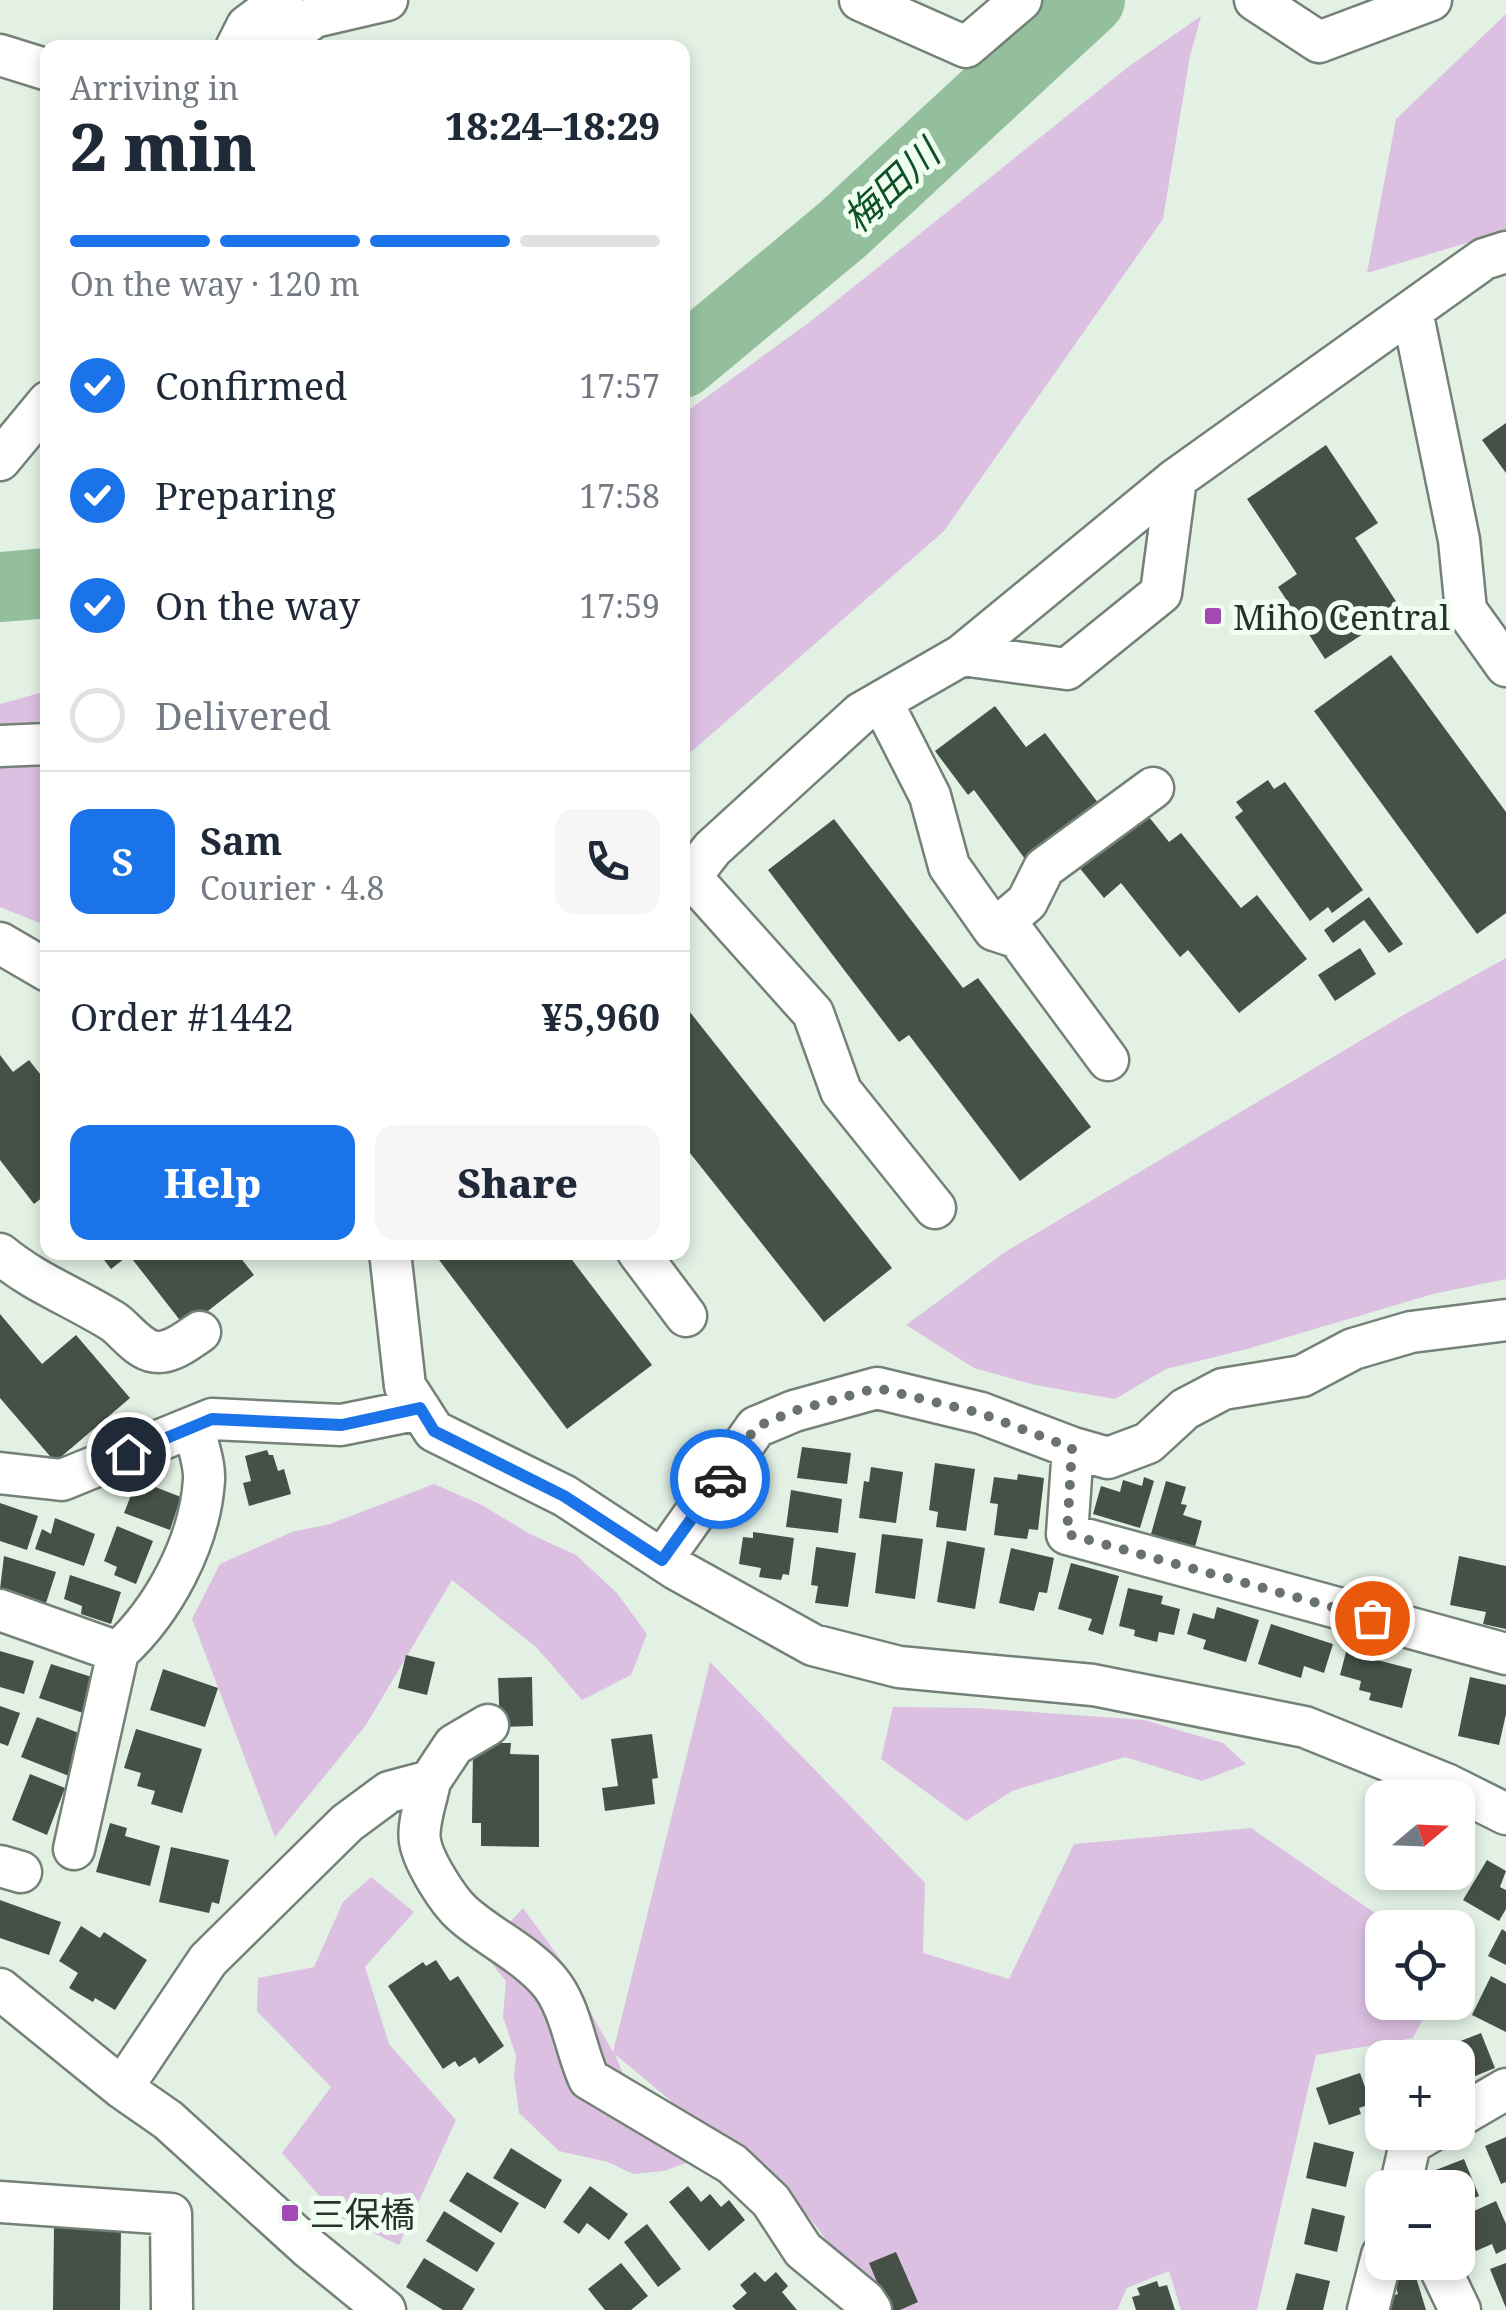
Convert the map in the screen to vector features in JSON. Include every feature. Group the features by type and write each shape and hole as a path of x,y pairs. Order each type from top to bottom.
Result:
{"street":[{"path":"240,40 247,26 282,0"},
{"path":"284,40 314,17 387,0"},
{"path":"860,0 966,47 1021,0"},
{"path":"1255,0 1318,42 1431,0"},
{"path":"0,55 40,68"},
{"path":"690,878 712,849 862,713 962,655 1176,479 1484,259 1506,252"},
{"path":"1412,311 1459,540 1466,610 1506,666"},
{"path":"0,460 40,412"},
{"path":"962,655 1067,669 1161,594 1176,479"},
{"path":"882,702 930,796 949,866 994,930 1018,938 1108,1060"},
{"path":"0,746 40,744"},
{"path":"994,930 1027,902 1044,868 1153,788"},
{"path":"690,885 813,1013 842,1090 935,1208"},
{"path":"0,943 40,966"},
{"path":"0,1254 27,1276 115,1323 154,1352 176,1348 200,1332"},
{"path":"391,1260 406,1386 434,1431 564,1496 662,1560 813,1645 899,1666 1094,1685 1305,1726 1446,1784 1506,1814"},
{"path":"644,1260 686,1316"},
{"path":"662,1560 756,1427 794,1411 877,1388 980,1413 1108,1458 1148,1443 1185,1409 1223,1389 1302,1376 1354,1350 1411,1332 1506,1320"},
{"path":"0,1473 62,1480 212,1419 342,1425 420,1408"},
{"path":"74,1849 118,1652 138,1634 173,1579 199,1520 204,1476 194,1427"},
{"path":"1072,1448 1067,1534 1506,1654"},
{"path":"0,1610 118,1652"},
{"path":"488,1725 454,1745 430,1781 419,1839 428,1865 461,1912 513,1948 551,1983 589,2080 732,2164 771,2201 803,2250 872,2310"},
{"path":"122,2088 208,1960 346,1823 389,1792 430,1781"},
{"path":"0,1990 168,2120 309,2248 385,2310"},
{"path":"1475,2107 1506,2089"},
{"path":"0,2202 171,2214 172,2310"},
{"path":"1368,2310 1376,2280"},
{"path":"1446,2280 1460,2310"}],"shaded area":[{"path":"1506,14 1506,231 1367,273 1396,119"},
{"path":"1201,16 1190,56 1163,219 944,531 690,753 690,409 811,321 1128,67"},
{"path":"40,693 40,923 0,907 0,704"},
{"path":"1506,958 1506,1279 1433,1294 1166,1369 1115,1399 1035,1385 974,1368 906,1325 1005,1252"},
{"path":"434,1484 576,1555 617,1593 647,1634 631,1675 582,1700 536,1647 452,1580 366,1725 275,1837 192,1619 220,1564 292,1532 330,1524"},
{"path":"710,1662 925,1883 923,1953 1009,1979 1074,1844 1251,1828 1371,1910 1365,1910 1365,2020 1422,2020 1413,2038 1365,2040 1365,2046 1316,2055 1257,2310 1181,2310 1169,2271 1127,2288 1117,2310 879,2310 809,2217 615,2054 626,2081 694,2160 664,2171 633,2174 608,2162 559,2151 519,2113 514,2076 516,2056 503,2017 506,1981 475,1943 450,1926 509,1923 523,1908 561,1960 613,2052"},
{"path":"893,1707 977,1708 1144,1720 1223,1743 1246,1764 1202,1781 1125,1757 1012,1791 966,1821 881,1759"},
{"path":"371,1877 414,1912 365,1967 389,2044 456,2120 399,2245 338,2217 282,2153 331,2087 257,2011 258,1978 314,1967 343,1902"}],"building":[{"path":"1506,423 1506,473 1482,440"},
{"path":"1326,445 1378,523 1355,538 1401,609 1325,659 1278,587 1297,574 1247,499"},
{"path":"1391,655 1506,812 1506,913 1477,934 1314,711"},
{"path":"995,706 1026,747 1045,733 1099,804 1025,859 974,790 968,795 935,751"},
{"path":"1268,780 1274,789 1285,782 1363,890 1332,913 1328,907 1310,921 1235,817 1243,811 1236,802"},
{"path":"1145,812 1169,842 1181,833 1241,908 1257,895 1307,959 1239,1013 1188,950 1180,957 1121,883 1104,898 1078,866"},
{"path":"834,819 963,988 978,978 1091,1127 1020,1181 909,1035 899,1042 768,870"},
{"path":"1369,897 1403,944 1389,953 1364,920 1333,943 1324,930"},
{"path":"1360,948 1376,974 1335,1001 1318,975"},
{"path":"690,1012 892,1268 824,1322 690,1153"},
{"path":"0,1055 13,1072 29,1060 40,1074 40,1199 34,1204 0,1160"},
{"path":"104,1260 123,1260 111,1269"},
{"path":"133,1260 242,1260 254,1275 186,1328"},
{"path":"439,1260 572,1260 652,1365 567,1429"},
{"path":"0,1314 42,1364 76,1335 130,1398 55,1462 0,1398"},
{"path":"802,1447 851,1453 847,1484 797,1478"},
{"path":"267,1450 278,1471 284,1469 291,1494 249,1506 243,1483 251,1481 245,1456"},
{"path":"935,1463 975,1469 966,1531 936,1527 938,1512 929,1510"},
{"path":"871,1467 903,1472 896,1523 859,1518 864,1481 869,1482"},
{"path":"1018,1474 1044,1478 1038,1530 1029,1529 1027,1539 994,1535 998,1504 990,1503 994,1477 1017,1480"},
{"path":"1144,1477 1154,1481 1140,1528 1093,1514 1101,1486 1120,1492 1123,1480 1142,1486"},
{"path":"137,1480 181,1497 170,1530 124,1513"},
{"path":"1166,1481 1186,1487 1181,1504 1187,1505 1183,1515 1202,1521 1195,1547 1151,1534"},
{"path":"791,1490 842,1499 838,1533 786,1527"},
{"path":"0,1503 38,1516 27,1550 0,1541"},
{"path":"55,1518 95,1534 84,1566 35,1549 42,1529 51,1534"},
{"path":"117,1526 153,1541 136,1584 114,1575 117,1567 104,1561"},
{"path":"753,1532 794,1538 789,1575 783,1574 781,1580 759,1577 761,1568 739,1564 743,1537 753,1538"},
{"path":"882,1534 923,1539 915,1599 875,1593"},
{"path":"947,1541 985,1548 975,1609 937,1602"},
{"path":"816,1547 856,1553 848,1607 815,1603 818,1586 811,1585"},
{"path":"1011,1548 1054,1558 1047,1593 1039,1592 1034,1611 999,1603"},
{"path":"4,1556 56,1572 46,1603 0,1589"},
{"path":"1459,1556 1506,1566 1506,1629 1483,1624 1486,1612 1450,1605"},
{"path":"1071,1563 1119,1576 1103,1635 1088,1630 1092,1619 1058,1609"},
{"path":"70,1575 121,1592 111,1624 81,1614 82,1606 64,1599"},
{"path":"1128,1588 1163,1596 1161,1604 1180,1609 1174,1635 1159,1632 1157,1642 1134,1636 1135,1630 1119,1626"},
{"path":"1217,1607 1259,1620 1246,1662 1203,1649 1206,1640 1187,1634 1193,1613 1214,1619"},
{"path":"1271,1624 1333,1644 1324,1673 1304,1666 1301,1678 1258,1664"},
{"path":"0,1651 34,1661 24,1694 0,1687"},
{"path":"1346,1652 1412,1669 1402,1708 1369,1700 1371,1693 1359,1690 1361,1681 1340,1675"},
{"path":"406,1655 435,1662 427,1695 398,1688"},
{"path":"51,1664 98,1679 86,1714 39,1698"},
{"path":"163,1669 218,1688 205,1727 150,1710"},
{"path":"532,1677 533,1726 500,1727 498,1678"},
{"path":"1470,1677 1506,1685 1506,1714 1499,1745 1458,1736"},
{"path":"0,1706 20,1713 8,1746 0,1743"},
{"path":"37,1717 84,1735 69,1776 21,1757"},
{"path":"136,1729 202,1749 182,1813 151,1804 155,1791 137,1786 141,1773 124,1768"},
{"path":"652,1734 658,1778 652,1779 655,1804 605,1811 602,1788 618,1786 611,1739"},
{"path":"487,1743 511,1743 510,1754 539,1755 539,1847 481,1846 481,1823 472,1823 473,1751 487,1751"},
{"path":"30,1774 65,1788 47,1835 12,1820"},
{"path":"110,1823 127,1828 125,1836 160,1846 150,1886 96,1872"},
{"path":"171,1847 229,1860 219,1904 212,1902 209,1913 159,1902"},
{"path":"1487,1860 1506,1871 1500,1887 1506,1890 1506,1909 1499,1921 1463,1900 1469,1890 1475,1890 1475,1880"},
{"path":"0,1900 61,1922 49,1955 0,1938"},
{"path":"81,1926 100,1938 104,1932 147,1960 115,2010 69,1988 78,1973 59,1961"},
{"path":"1502,1929 1506,1932 1506,1965 1488,1956"},
{"path":"436,1960 450,1981 458,1976 504,2046 479,2064 475,2057 459,2067 455,2061 443,2069 388,1986 423,1962 426,1966"},
{"path":"1491,1976 1506,1984 1506,2032 1475,2016"},
{"path":"1481,2033 1495,2068 1475,2076 1475,2040 1463,2040"},
{"path":"1360,2073 1365,2106 1359,2108 1361,2114 1329,2125 1316,2088"},
{"path":"1506,2137 1506,2182 1501,2184 1485,2146"},
{"path":"1314,2142 1354,2152 1346,2187 1306,2178"},
{"path":"511,2148 562,2180 545,2209 493,2178"},
{"path":"1464,2159 1468,2170 1436,2170"},
{"path":"467,2172 519,2203 501,2233 449,2201"},
{"path":"590,2186 628,2214 609,2240 587,2223 579,2234 563,2222"},
{"path":"688,2186 701,2202 710,2194 721,2207 729,2200 745,2220 709,2251 669,2202"},
{"path":"1496,2201 1506,2224 1506,2249 1496,2254 1492,2244 1476,2251 1475,2211"},
{"path":"1312,2208 1345,2216 1337,2252 1304,2244"},
{"path":"444,2211 495,2243 477,2272 426,2241"},
{"path":"647,2224 681,2269 658,2287 624,2242"},
{"path":"54,2226 121,2227 120,2310 53,2310"},
{"path":"896,2252 918,2302 889,2310 869,2263"},
{"path":"424,2258 475,2289 462,2310 443,2310 406,2287"},
{"path":"621,2263 648,2296 631,2310 605,2310 588,2289"},
{"path":"1506,2263 1506,2308 1490,2269"},
{"path":"755,2272 765,2282 776,2272 788,2286 782,2292 797,2310 736,2310 732,2306 747,2293 740,2285"},
{"path":"1296,2273 1330,2281 1323,2310 1286,2310"},
{"path":"1417,2280 1426,2310 1388,2310 1384,2298 1398,2294 1394,2281"},
{"path":"1157,2281 1159,2287 1167,2285 1175,2310 1136,2310 1132,2297 1140,2295 1137,2288"}],"waterway":[{"name":"梅田川","path":"690,356 843,229 1090,0"},
{"name":"梅田川","path":"0,587 40,584"}],"way so far":[{"path":"720,1479 756,1427 794,1411 877,1388 980,1413 1072,1448 1067,1534 1372,1618"}],"place":[{"name":"Miho Central","path":"1213,616"},
{"name":"三保橋","path":"290,2213"}],"route":[{"path":"128,1454 212,1419 342,1425 420,1408 434,1431 564,1496 662,1560 720,1479"}]}
